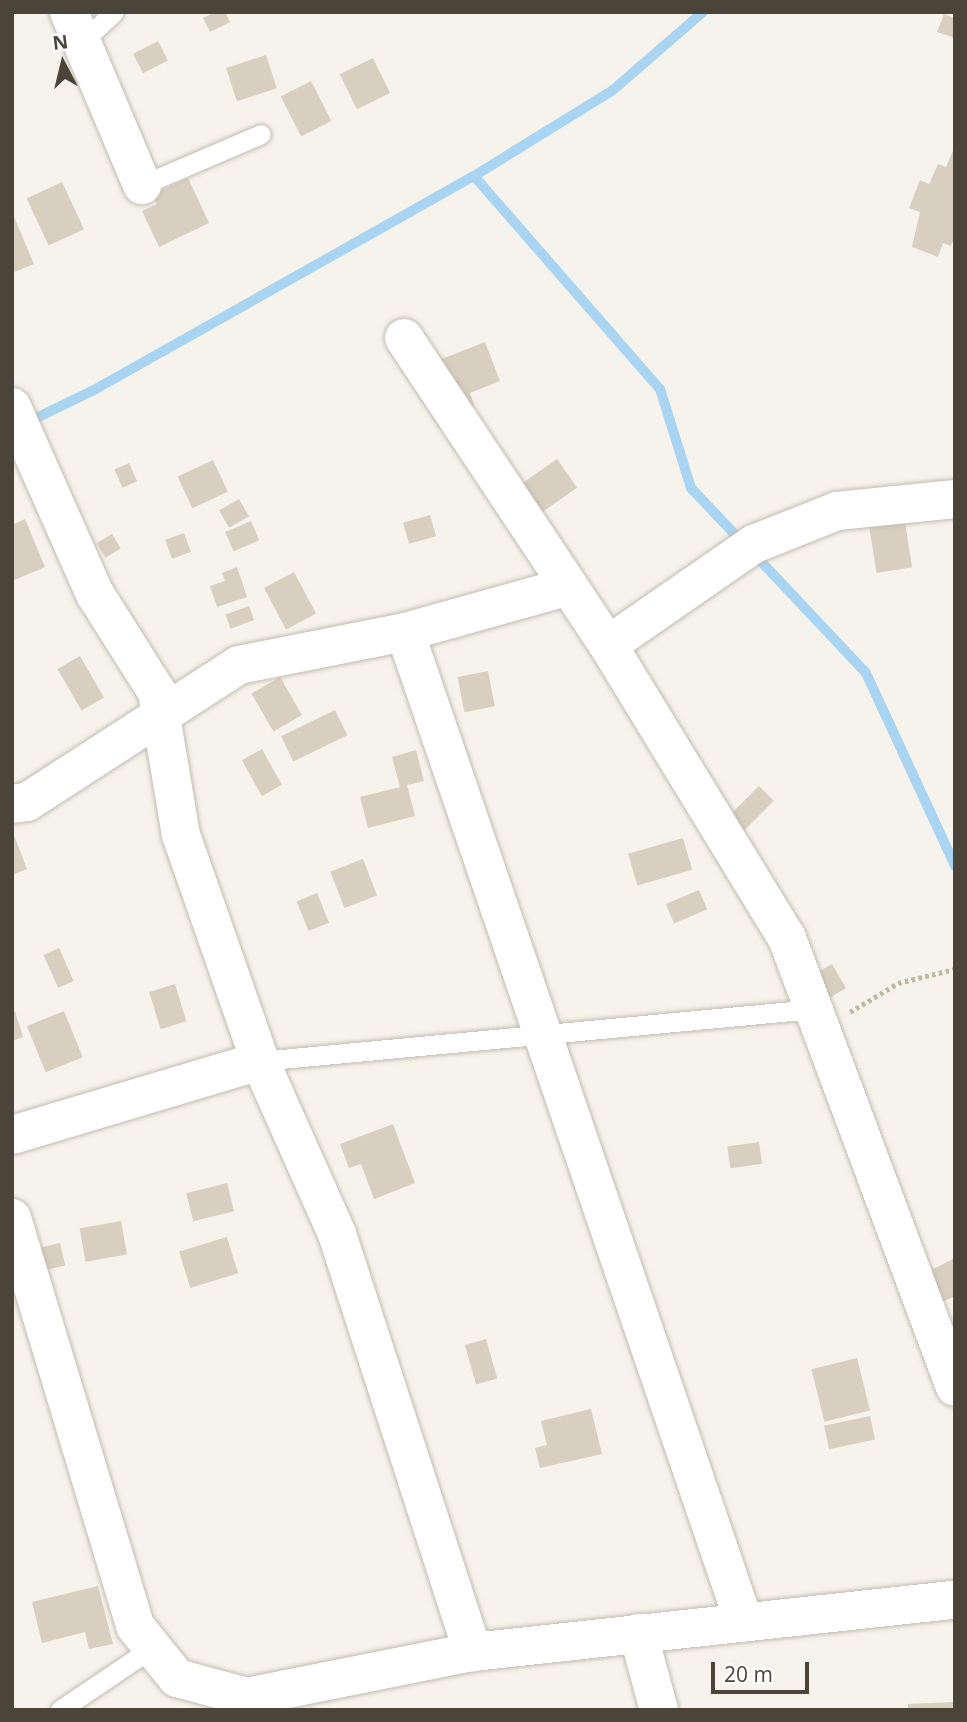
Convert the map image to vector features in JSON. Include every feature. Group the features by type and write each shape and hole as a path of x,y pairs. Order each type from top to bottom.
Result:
{"street":[{"path":"76,27 142,186"},
{"path":"404,338 566,587 608,646 787,937 955,1387"},
{"path":"12,407 95,594 157,692 181,835 260,1061 337,1234 473,1652"},
{"path":"608,646 747,550 837,511 955,499"},
{"path":"12,804 27,802 161,719 239,665 405,632 566,587"},
{"path":"405,632 744,1622"},
{"path":"12,1135 260,1061"},
{"path":"12,1218 135,1626 177,1678 247,1697 336,1696 473,1652 955,1600"},
{"path":"638,1633 659,1710"}],"lane":[{"path":"76,27 114,12"},
{"path":"142,186 261,134"},
{"path":"260,1061 542,1035 817,1020"},
{"path":"60,1710 152,1647"}],"path":[{"path":"817,1020 898,983 955,969"}],"building":[{"path":"215,12 225,12 230,22 210,32 203,18"},
{"path":"944,14 955,18 955,38 937,32"},
{"path":"158,41 168,61 143,73 133,54"},
{"path":"266,55 277,88 237,101 226,68"},
{"path":"373,58 390,93 357,109 340,74"},
{"path":"311,81 331,121 301,137 281,96"},
{"path":"955,146 955,236 951,246 943,243 938,257 912,247 920,212 909,208 920,180 929,184 938,164 946,167"},
{"path":"188,178 209,223 159,247 142,211 157,204 152,195"},
{"path":"62,182 84,229 49,246 27,198"},
{"path":"12,212 34,264 12,273"},
{"path":"485,342 500,381 470,393 474,405 449,414 429,364"},
{"path":"557,459 577,488 539,515 518,486"},
{"path":"213,460 228,492 192,508 178,476"},
{"path":"129,463 137,481 123,488 114,470"},
{"path":"239,499 249,516 229,528 219,510"},
{"path":"903,510 912,567 877,573 867,516"},
{"path":"430,515 436,536 409,544 403,523"},
{"path":"25,519 45,567 12,581 12,525"},
{"path":"251,521 259,540 233,551 225,532"},
{"path":"184,533 191,552 172,559 165,540"},
{"path":"112,534 121,549 105,558 97,543"},
{"path":"237,567 247,597 217,607 210,586 225,581 222,573"},
{"path":"294,572 316,613 286,629 264,588"},
{"path":"249,606 254,620 231,629 226,615"},
{"path":"80,656 104,698 81,711 57,669"},
{"path":"488,671 495,706 464,712 458,677"},
{"path":"280,677 302,715 273,732 251,694"},
{"path":"335,710 347,735 293,761 281,736"},
{"path":"262,749 282,785 262,796 242,760"},
{"path":"416,750 424,781 407,785 415,816 368,828 360,797 400,787 392,757"},
{"path":"759,786 774,801 742,833 727,818"},
{"path":"12,830 27,869 12,875"},
{"path":"683,838 692,870 637,885 628,854"},
{"path":"363,859 377,895 344,908 330,872"},
{"path":"699,890 707,909 674,923 666,904"},
{"path":"317,893 329,923 309,931 297,901"},
{"path":"59,948 74,981 58,988 43,955"},
{"path":"832,964 846,988 817,1005 803,981"},
{"path":"175,984 186,1021 161,1029 149,992"},
{"path":"15,1011 23,1037 12,1041 12,1012"},
{"path":"64,1011 83,1057 46,1072 27,1026"},
{"path":"393,1124 415,1183 374,1199 361,1164 349,1168 340,1144"},
{"path":"759,1142 762,1164 730,1168 727,1146"},
{"path":"227,1183 234,1211 193,1221 186,1193"},
{"path":"121,1221 127,1254 86,1262 80,1228"},
{"path":"227,1237 238,1273 190,1288 179,1252"},
{"path":"60,1243 65,1265 33,1273 28,1250"},
{"path":"955,1258 955,1296 926,1310 911,1280"},
{"path":"486,1339 497,1378 476,1384 465,1345"},
{"path":"857,1358 870,1410 824,1422 811,1369"},
{"path":"591,1409 602,1454 540,1468 535,1448 547,1445 541,1421"},
{"path":"870,1416 875,1439 829,1449 824,1426"},
{"path":"98,1586 113,1644 89,1649 85,1632 42,1643 32,1602"},
{"path":"955,1702 955,1710 908,1710 908,1704"}],"waterway":[{"path":"26,423 94,390 474,176 613,90 703,12"},
{"path":"474,176 660,389 691,488 742,542"},
{"path":"753,553 866,673 955,866"}]}
